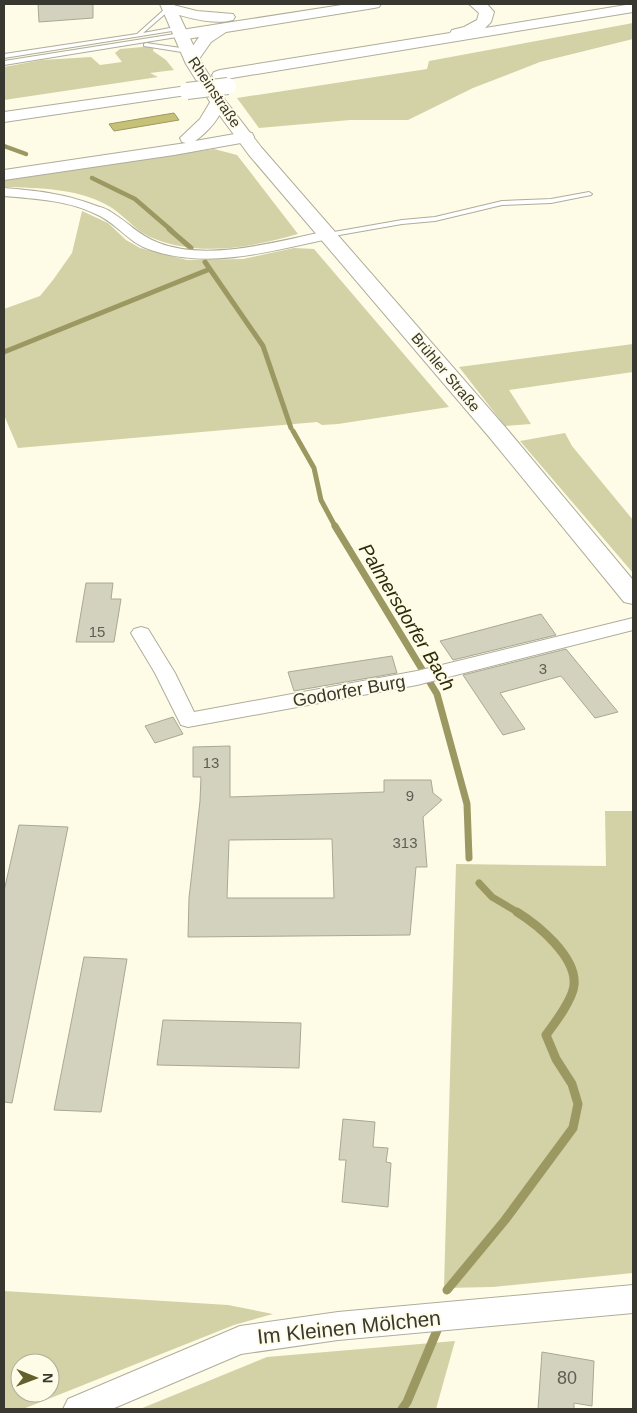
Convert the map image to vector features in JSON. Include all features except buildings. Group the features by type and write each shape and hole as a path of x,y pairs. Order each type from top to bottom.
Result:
{"main road":[{"path":"179,32 252,17 333,4"},
{"path":"179,32 220,30 374,4"},
{"path":"224,80 468,31 484,22 487,12 482,6 476,4"},
{"path":"564,4 630,4"},
{"path":"168,6 206,16 252,17"},
{"name":"Rheinstraße","path":"168,6 190,55 218,102 247,140"},
{"path":"353,54 633,8"},
{"path":"4,119 68,109 184,86 525,39 633,19"},
{"path":"190,55 205,39 220,30"},
{"path":"4,104 184,86"},
{"path":"188,138 207,123 218,102"},
{"path":"4,166 188,138 247,140"},
{"path":"4,175 174,150 221,147 247,140"},
{"name":"Brühler Straße","path":"247,140 498,434 633,596"}],"street":[{"path":"4,192 54,196 70,200 106,214 134,237 170,251 208,255 226,254 253,251 328,235"},
{"name":"Godorfer Burg","path":"141,633 165,673 188,720 424,677 633,624"},
{"name":"Im Kleinen Mölchen","path":"78,1409 240,1340 338,1326 633,1299"}],"lane":[{"path":"138,34 168,6"},
{"path":"4,56 138,34 179,32"},
{"path":"4,63 117,45 179,32"},
{"path":"78,43 84,50"},
{"path":"117,45 157,45 190,55"},
{"path":"4,50 27,51"},
{"path":"328,235 402,222 435,219 502,203 551,201 589,194"}],"shaded area":[{"path":"633,23 633,39 540,62 473,88 408,120 350,120 259,128 237,98 427,69 429,61"},
{"path":"154,46 153,51 166,60 174,70 150,73 158,77 4,100 4,67 42,60 91,57 100,65 122,62 115,53 120,49"},
{"path":"174,113 179,120 114,131 109,124"},
{"path":"214,149 237,155 298,234 245,246 208,249 190,248 149,236 137,229 112,208 87,196 60,190 4,187 4,179"},
{"path":"82,211 108,223 126,240 140,248 187,260 243,259 294,248 314,249 449,407 338,424 322,425 317,422 18,448 4,415 4,309 40,296 53,280 72,253"},
{"path":"633,344 633,372 509,390 531,424 505,426 459,367"},
{"path":"565,433 572,446 633,520 633,573 520,441"},
{"path":"605,811 633,811 633,1273 493,1287 444,1288 456,864 606,866"},
{"path":"4,1291 228,1305 273,1314 234,1325 60,1394 60,1353 10,1353 10,1403 38,1403 23,1409 4,1409"},
{"path":"455,1341 436,1409 140,1409 267,1357"}],"waterway":[{"name":"Palmersdorfer Bach","path":"4,146 26,154"},
{"name":"Palmersdorfer Bach","path":"92,178 135,199 171,230"},
{"name":"Palmersdorfer Bach","path":"169,229 191,248"},
{"name":"Palmersdorfer Bach","path":"205,262 210,269"},
{"path":"4,352 210,269"},
{"name":"Palmersdorfer Bach","path":"210,269 263,346 291,428"},
{"name":"Palmersdorfer Bach","path":"293,431 314,468 321,500 336,528"},
{"name":"Palmersdorfer Bach","path":"335,526 437,694 467,804 469,858"},
{"name":"Palmersdorfer Bach","path":"479,883 492,897 519,913"},
{"name":"Palmersdorfer Bach","path":"447,1290 505,1220 573,1128 578,1104 572,1084 556,1059 546,1035 563,1011 573,991 573,974 563,953 545,933 517,912"},
{"name":"Palmersdorfer Bach","path":"402,1409 407,1402 438,1328"}]}
